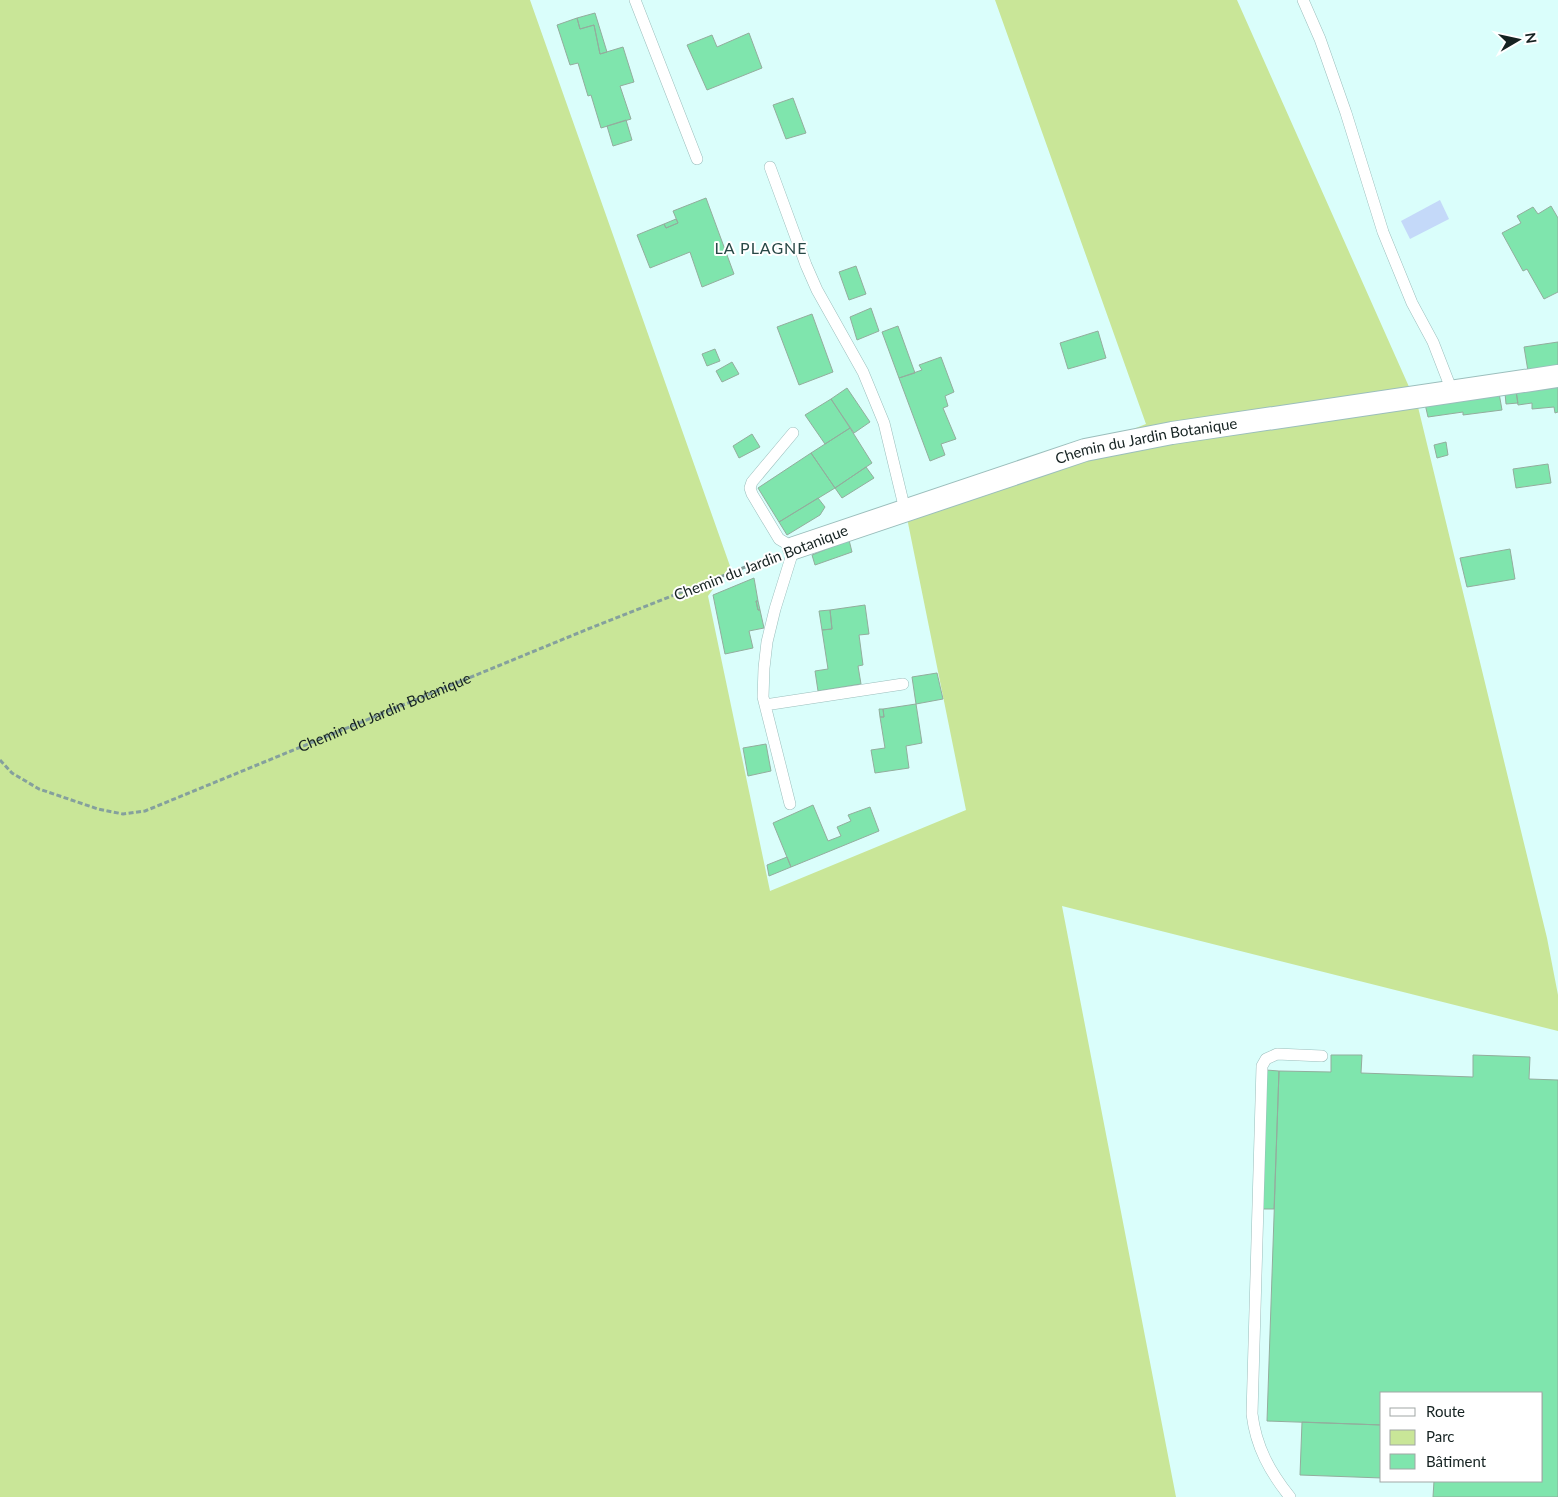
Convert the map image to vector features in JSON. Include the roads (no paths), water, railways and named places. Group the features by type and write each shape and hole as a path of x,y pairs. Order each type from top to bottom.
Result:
{"street":[{"name":"Chemin du Jardin Botanique","path":"794,548 1085,450 1135,439 1558,376"}],"lane":[{"path":"636,0 697,159"},
{"path":"1304,0 1346,113 1383,232 1412,303 1433,342 1452,391"},
{"path":"770,167 817,290 863,372 880,412 905,510"},
{"path":"790,804 763,697 767,642 794,548 779,539 750,488 752,482 793,432"},
{"path":"765,705 903,684"},
{"path":"1290,1497 1274,1477 1261,1451 1254,1430 1252,1414 1262,1066 1266,1059 1277,1054 1322,1056"}],"water":[{"path":"1440,200 1449,219 1410,239 1401,221"}],"district":[{"name":"LA PLAGNE","path":"761,248"}]}
